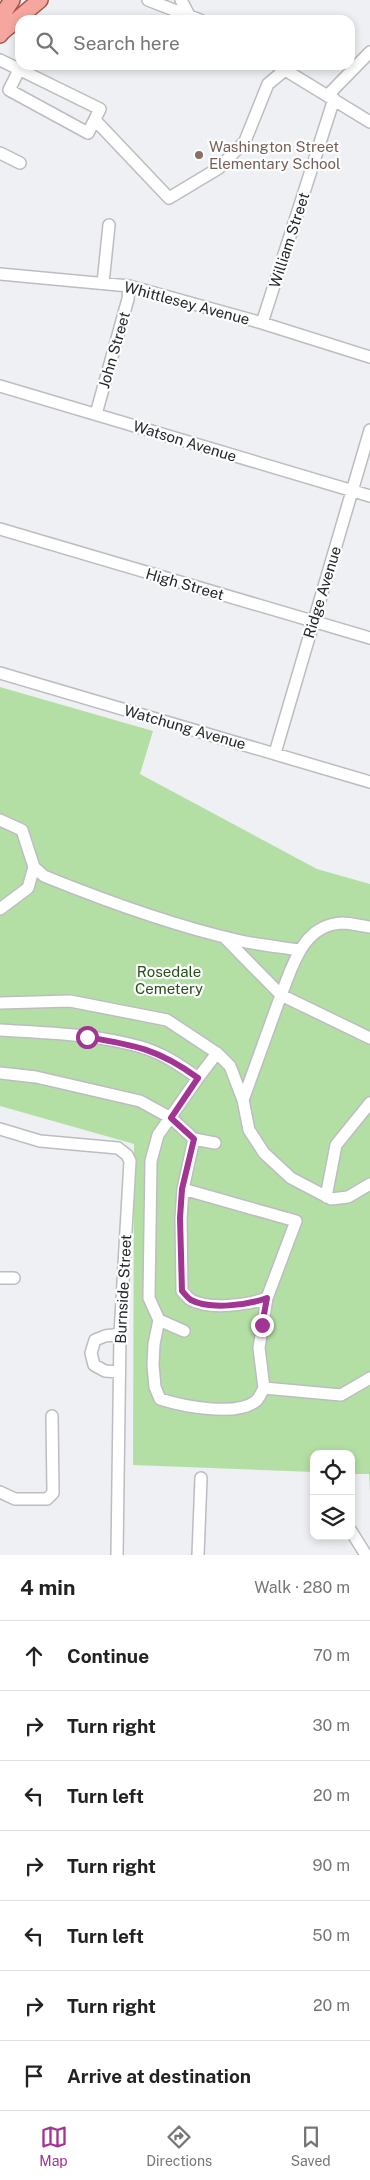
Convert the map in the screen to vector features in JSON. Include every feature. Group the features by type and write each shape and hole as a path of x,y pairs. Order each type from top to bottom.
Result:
{"main road":[{"path":"0,34 4,12 12,0"},
{"path":"22,15 40,0"},
{"path":"0,34 15,21"}],"street":[{"path":"148,0 189,15"},
{"path":"181,0 192,15"},
{"name":"William Street","path":"355,69 370,52"},
{"path":"0,60 15,66"},
{"path":"19,70 9,90 88,133 100,109 24,70"},
{"path":"95,120 169,198 219,168 245,141 268,84 279,70"},
{"path":"286,70 370,122"},
{"name":"William Street","path":"262,323 331,97 354,70"},
{"path":"0,153 20,163"},
{"path":"103,283 109,224"},
{"name":"Whittlesey Avenue","path":"0,274 129,286 262,323 370,357"},
{"name":"John Street","path":"96,414 128,299 129,286"},
{"name":"Watson Avenue","path":"0,386 370,496"},
{"name":"Ridge Avenue","path":"275,753 312,621 370,430"},
{"name":"High Street","path":"0,529 370,638"},
{"name":"Watchung Avenue","path":"0,672 370,782"},
{"path":"0,820 22,830 34,867 44,876 189,928 224,937 298,950"},
{"path":"0,908 28,888 34,867"},
{"path":"243,1100 298,950 321,928 343,923 370,927"},
{"path":"224,937 281,995 370,1038"},
{"path":"0,1003 70,1001 168,1020 217,1053 230,1066 243,1100 248,1130 264,1153 290,1178 331,1199 348,1198 370,1184"},
{"path":"0,1030 87,1037 140,1046 179,1064 198,1078"},
{"path":"182,1189 296,1221 267,1298 259,1348 264,1388 257,1400 245,1407 225,1410 160,1399 155,1386 153,1365 154,1344 159,1320 149,1298 151,1161 158,1135 217,1053"},
{"path":"0,1073 36,1077 140,1101 171,1118 194,1139 216,1143"},
{"path":"326,1197 336,1145 370,1103"},
{"name":"Burnside Street","path":"0,1129 40,1141 118,1148 127,1155 130,1168 120,1334 117,1555"},
{"path":"194,1139 182,1189 180,1218 182,1291 190,1299 224,1305 256,1302 267,1298"},
{"path":"0,1278 14,1278"},
{"path":"159,1320 184,1330"},
{"path":"120,1334 105,1336 95,1340 91,1353 94,1365 105,1371 120,1372"},
{"path":"264,1388 341,1395 370,1378"},
{"path":"0,1492 15,1499 26,1500 48,1499 53,1493 52,1416"},
{"path":"198,1555 201,1478"},
{"path":"355,1537 366,1555"}],"green space":[{"name":"Rosedale Cemetery","path":"0,687 153,731 140,774 317,869 370,884 370,1491 369,1474 355,1474 355,1450 310,1450 310,1472 133,1465 134,1144 0,1106"}],"place":[{"name":"Washington Street Elementary School","path":"199,155"}],"route":[{"path":"87,1037 140,1046 179,1064 198,1078 171,1118 194,1139 182,1189 180,1218 182,1291 190,1299 202,1303 224,1305 256,1302 267,1298 262,1325"}]}
